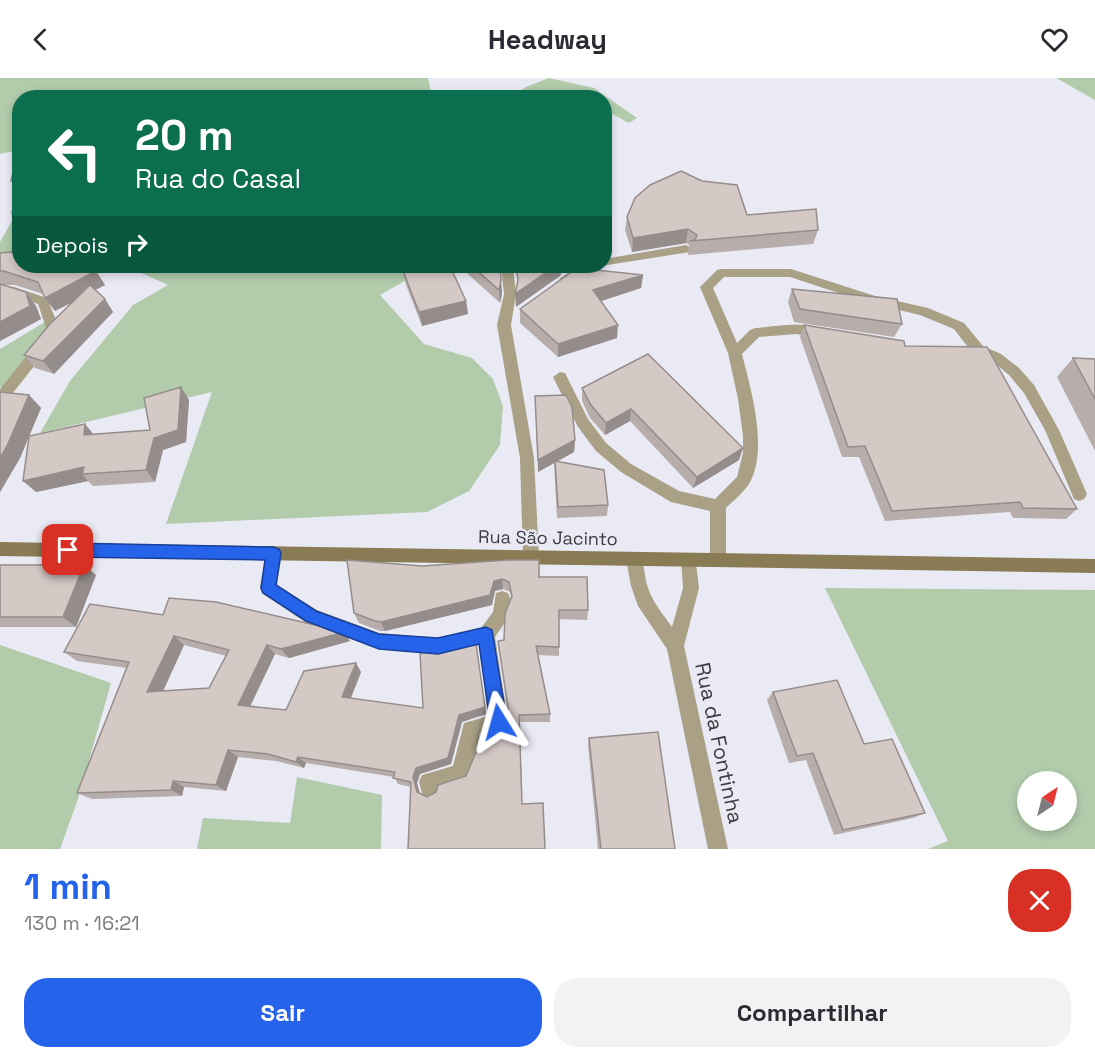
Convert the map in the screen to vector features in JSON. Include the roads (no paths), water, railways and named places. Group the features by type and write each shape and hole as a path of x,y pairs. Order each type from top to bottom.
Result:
{"main road":[{"name":"Rua São Jacinto","path":"0,549 1095,566"}],"street":[{"path":"612,262 686,249"},
{"path":"508,273 510,294 504,325 527,458 531,558"},
{"path":"553,288 576,273"},
{"path":"718,560 718,506 744,479 752,449 744,389 735,353 706,287 721,273 791,273 873,300 923,311 959,326 978,348 1013,368 1036,402 1079,494"},
{"path":"0,290 14,291 43,301 54,332 0,399"},
{"path":"504,325 520,314"},
{"path":"735,353 755,333 796,329 837,335"},
{"path":"955,349 978,348"},
{"path":"560,377 589,431 601,447 626,468 676,497 718,506"},
{"path":"273,553 268,588 311,616 379,641 438,646 486,635 501,614 502,599"},
{"name":"Rua da Fontinha","path":"634,559 639,586 647,606 675,646 718,849"},
{"name":"Rua da Fontinha","path":"675,646 691,588 689,560"},
{"path":"430,790 429,782 459,774 466,758 471,730 499,722 486,635"}]}
